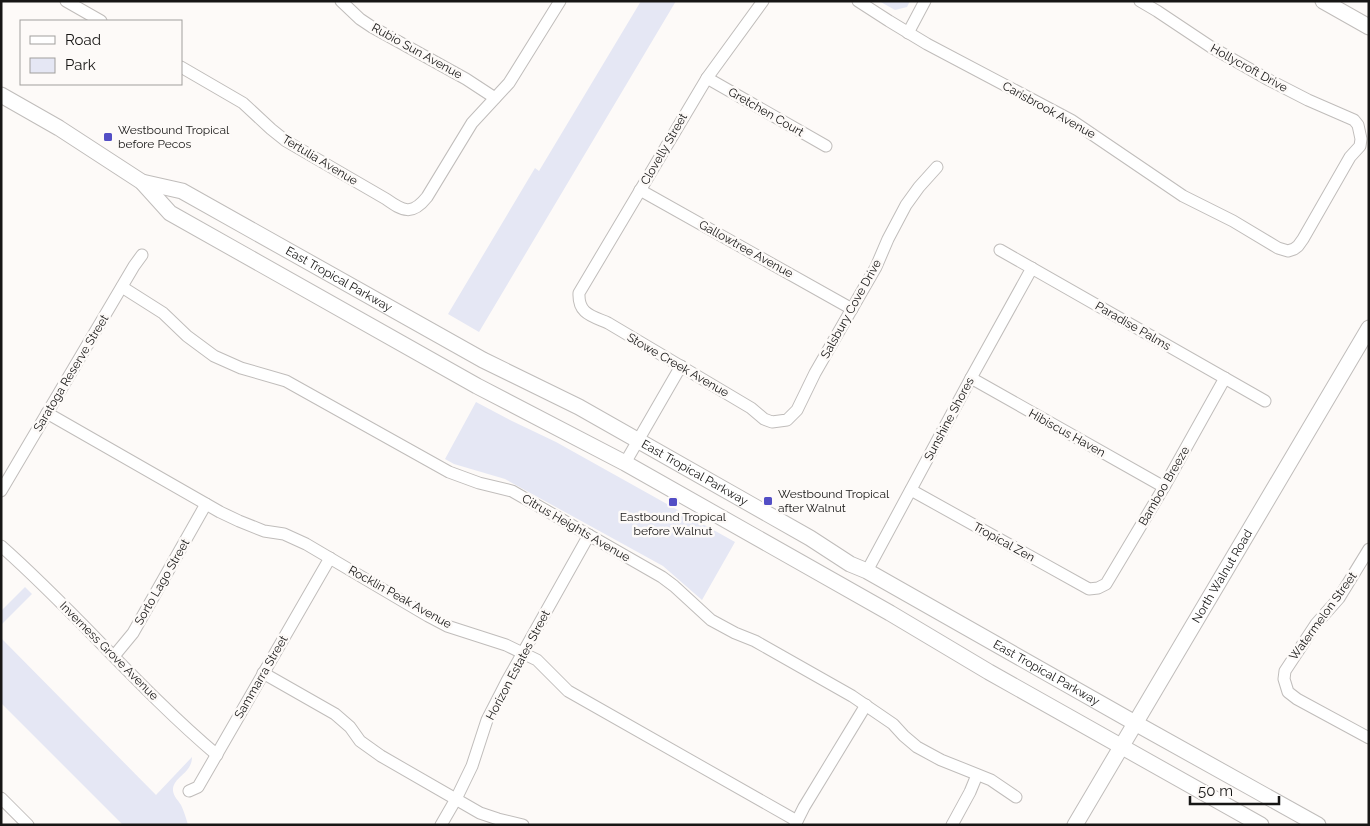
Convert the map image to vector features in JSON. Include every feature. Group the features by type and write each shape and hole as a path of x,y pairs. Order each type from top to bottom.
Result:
{"main road":[{"path":"1324,1 1369,27"},
{"name":"East Tropical Parkway","path":"1,95 59,128 142,182 170,213 477,386 625,463 890,613 989,672 1261,825"},
{"name":"East Tropical Parkway","path":"142,182 182,191 483,360 572,404 638,440 810,538 850,564 868,571 1135,724 1318,825"},
{"name":"North Walnut Road","path":"1075,825 1369,328"}],"street":[{"path":"66,1 99,20"},
{"name":"Rubio Sun Avenue","path":"341,1 360,19 466,79 495,98"},
{"path":"495,98 509,83 560,1"},
{"name":"Clovelly Street","path":"580,304 579,293 707,78 762,1"},
{"name":"Carisbrook Avenue","path":"858,1 908,33 956,60 1071,120 1183,196 1242,226 1278,248 1288,251"},
{"path":"908,33 925,1"},
{"name":"Hollycroft Drive","path":"1140,1 1211,47 1269,80 1354,120 1358,125 1361,139 1360,146 1350,157 1303,239 1298,246 1288,251"},
{"name":"Tertulia Avenue","path":"182,68 243,103 286,141 386,198 401,209 409,210 422,204 472,123 495,98"},
{"name":"Gretchen Court","path":"707,78 826,146"},
{"name":"Salsbury Cove Drive","path":"779,422 787,420 797,410 815,373 876,267 906,205 937,167"},
{"name":"Gallowtree Avenue","path":"640,190 852,309"},
{"name":"Paradise Palms","path":"1000,250 1265,400"},
{"name":"Saratoga Reserve Street","path":"1,491 142,255"},
{"name":"Sunshine Shores","path":"868,571 1032,268"},
{"name":"Citrus Heights Avenue","path":"122,287 164,313 187,336 214,356 240,368 286,381 449,472 479,484 512,491 662,578 711,620 852,696 893,724 917,747 942,760 991,780 1016,797"},
{"name":"Stowe Creek Avenue","path":"580,304 584,312 608,323 752,408 764,418 772,422 779,422"},
{"path":"625,463 681,366"},
{"name":"Hibiscus Haven","path":"971,378 1164,487"},
{"name":"Bamboo Breeze","path":"1098,588 1106,584 1164,487 1225,378"},
{"name":"Rocklin Peak Avenue","path":"47,413 238,521 264,530 284,534 306,544 448,626 501,643 537,660 568,691 796,823"},
{"name":"Tropical Zen","path":"911,490 1089,589 1098,588"},
{"name":"Sorto Lago Street","path":"114,656 133,633 206,504"},
{"name":"Horizon Estates Street","path":"441,825 472,766 488,720 522,653 589,535"},
{"name":"Inverness Grove Avenue","path":"1,546 20,562 185,728 216,755"},
{"name":"Watermelon Street","path":"1369,549 1364,568 1316,624 1290,662 1285,671 1284,679 1288,692 1369,738"},
{"name":"Sammarra Street","path":"189,791 198,787 330,558"},
{"path":"263,674 335,714 350,726 360,741 381,756 480,813 523,825"},
{"path":"796,823 866,705"},
{"path":"952,825 977,775"},
{"path":"3,803 28,825"}],"green space":[{"path":"641,1 676,1 479,332 448,314 535,168 539,171"},
{"path":"879,1 910,1 907,7 895,10"},
{"path":"476,402 556,442 735,542 702,600 663,566 505,479 454,464 445,459"},
{"path":"25,587 32,594 1,625 1,611"},
{"path":"1,638 156,795 192,757 189,768 176,782 173,791 182,807 188,825 123,825 1,703"}],"place":[{"name":"Westbound Tropical before Pecos","path":"108,137"},
{"name":"Westbound Tropical after Walnut","path":"768,501"},
{"name":"Eastbound Tropical before Walnut","path":"673,502"}]}
